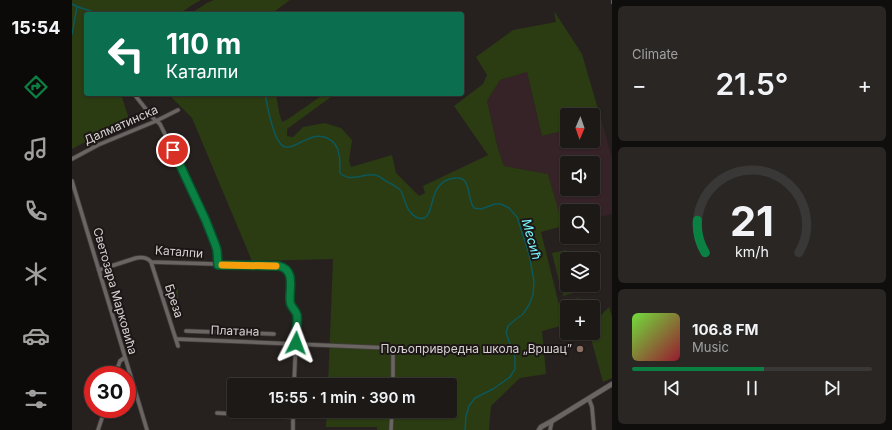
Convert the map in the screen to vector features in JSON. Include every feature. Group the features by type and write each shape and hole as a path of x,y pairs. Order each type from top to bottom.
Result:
{"street":[{"path":"136,96 160,124 185,175 206,221 217,250 218,265"},
{"name":"Далматинска","path":"72,159 98,145 156,121 178,110"},
{"name":"Светозара Марковића","path":"72,181 146,430"},
{"name":"Каталпи","path":"99,270 143,257 151,262 279,266 285,268 290,276 290,304 296,314 296,343"},
{"name":"Бреза","path":"151,262 178,346"},
{"path":"186,331 274,334"},
{"path":"214,332 214,340"},
{"name":"Платана","path":"176,339 390,348 394,355 393,378"},
{"path":"294,378 296,343"},
{"path":"118,366 120,361 124,358"},
{"path":"539,430 552,420 612,384"},
{"path":"589,398 592,407 594,430"},
{"path":"217,413 227,414"},
{"path":"98,430 102,418"},
{"path":"292,430 293,418"},
{"path":"392,418 392,430"},
{"path":"550,430 552,420"}],"shaded area":[{"path":"527,72 542,136 560,132 560,148 600,148 600,123 602,123 612,158 612,214 600,217 600,204 560,204 560,216 548,174 504,166 498,149 487,101 500,80"}],"green space":[{"path":"72,0 201,0 182,12 84,12 84,96 122,96 129,119 72,149"},
{"path":"214,0 290,0 274,12 193,12"},
{"path":"554,11 582,54 598,108 560,108 560,132 542,136 527,72 500,80 487,101 498,149 504,166 548,174 560,216 560,227 541,232 560,309 560,326 542,331 546,374 520,378 491,406 489,430 377,430 377,427 326,427 327,418 457,418 457,378 328,378 333,259 252,261 192,118 170,96 276,96 282,122 321,96 332,96 287,129 287,136 293,137 303,127 325,123 341,128 352,140 349,161 351,167 392,155 396,173 419,196 425,193 423,186 488,155 454,106 483,84 487,75 476,57 513,30 556,22"},
{"path":"566,250 567,252 560,252 560,281 559,281 552,253"},
{"path":"172,289 178,289 178,299 171,298"},
{"path":"562,292 574,292 574,293 563,296"},
{"path":"609,307 612,317 612,378 603,382 591,340 600,340 600,316"}],"waterway":[{"name":"Месић","path":"72,4 93,12"},
{"path":"72,34 77,7"},
{"name":"Месић","path":"265,96 274,130 283,146 292,146 314,137 321,136 329,139 338,149 340,173 344,176 352,178 370,175 380,177 401,191 409,211 416,217 423,218 427,215 430,211 435,193 443,182 458,178 463,179 466,182 471,203 474,208 481,209 495,204 501,204 509,208 517,217 529,254 534,281 533,295 529,305 523,314 508,326 506,333 515,357 515,369 510,377 493,389 475,398 469,406 466,416 465,430"}],"slow traffic":[{"path":"222,265 276,266"}],"place":[{"name":"Пољопривредна школа „Вршац”","path":"580,349"}],"route":[{"path":"173,150 215,244 218,265 279,266 285,268 290,274 290,304 297,316 296,343"}]}
